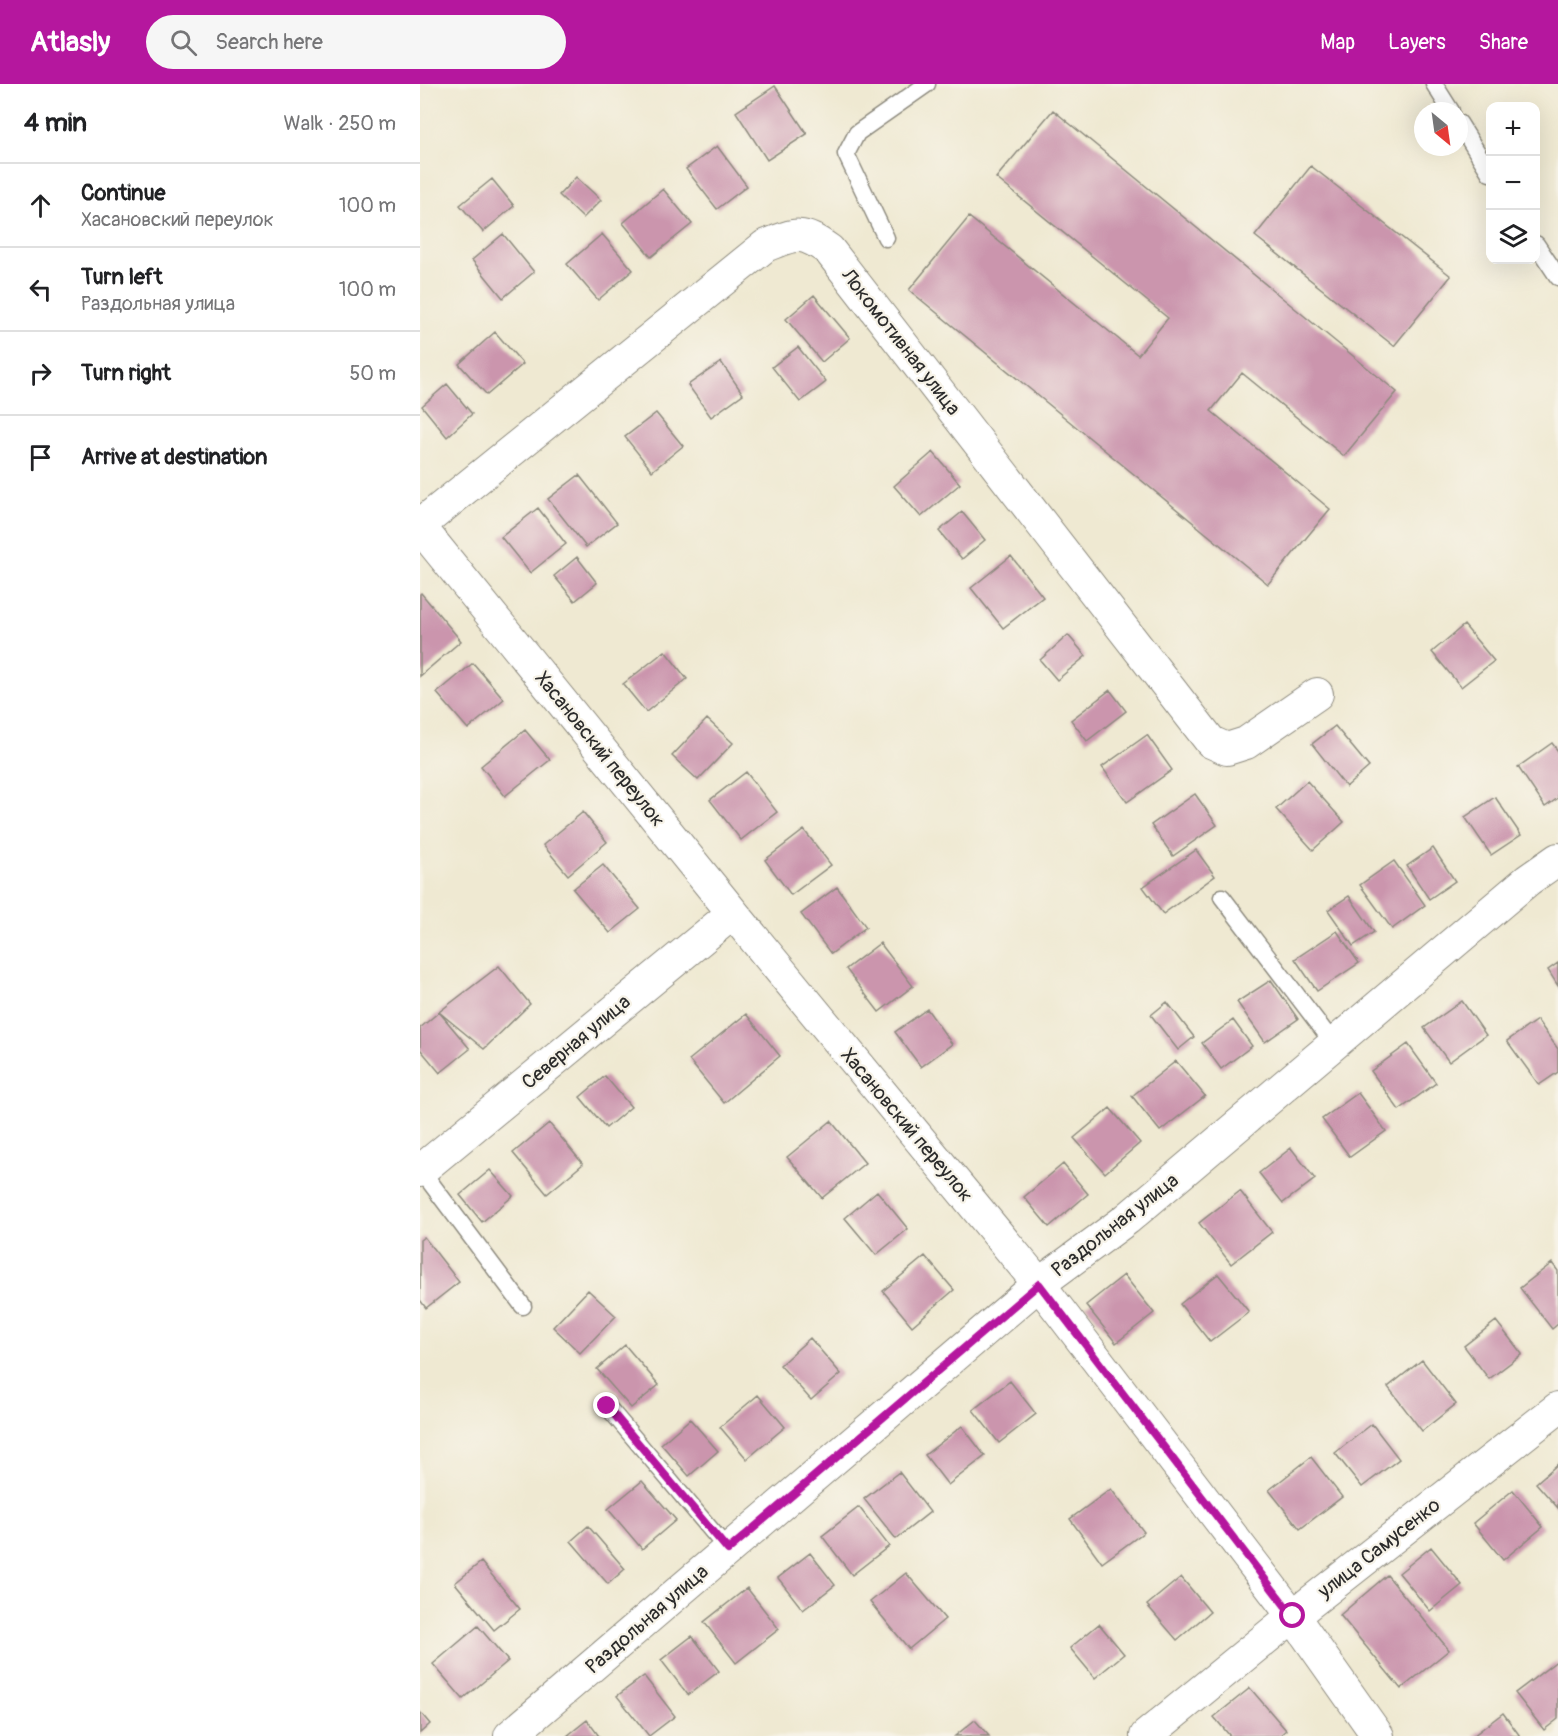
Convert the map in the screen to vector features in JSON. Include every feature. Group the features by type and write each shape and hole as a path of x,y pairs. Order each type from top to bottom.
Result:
{"street":[{"name":"Локомотивная улица","path":"420,526 765,246 789,236 809,236 829,250 1211,742 1227,749 1246,742 1317,694"},
{"name":"Хасановский переулок","path":"420,526 733,913 1039,1284 1293,1616 1378,1736"},
{"name":"Раздольная улица","path":"510,1736 1039,1284 1127,1219 1528,880 1558,859"},
{"name":"Северная улица","path":"420,1170 733,913"},
{"name":"улица Самусенко","path":"1146,1736 1293,1616 1558,1408"}],"lane":[{"path":"886,238 846,154 857,133 927,84"},
{"path":"1434,84 1445,102"},
{"path":"1468,137 1486,165"},
{"path":"1540,250 1558,277"},
{"path":"1222,897 1334,1044"},
{"path":"420,1170 523,1306"},
{"path":"607,1406 728,1550"}],"building":[{"path":"775,86 807,134 767,160 736,112"},
{"path":"1053,110 1397,392 1344,456 1242,373 1211,411 1330,509 1268,584 909,290 969,217 1138,355 1168,318 996,178"},
{"path":"717,146 747,186 717,209 686,169"},
{"path":"1311,166 1451,276 1394,346 1255,236"},
{"path":"576,177 601,200 583,218 559,195"},
{"path":"492,179 514,206 483,232 460,205"},
{"path":"663,189 692,224 651,257 623,223"},
{"path":"503,234 534,272 503,298 472,260"},
{"path":"602,234 633,270 598,300 567,264"},
{"path":"814,295 850,338 822,362 786,319"},
{"path":"495,332 523,364 487,395 459,364"},
{"path":"798,347 826,382 800,402 772,367"},
{"path":"721,362 743,394 711,417 688,385"},
{"path":"447,384 472,414 447,437 422,406"},
{"path":"656,413 683,446 652,471 625,437"},
{"path":"933,452 960,484 921,517 894,486"},
{"path":"579,475 617,523 586,547 548,499"},
{"path":"538,508 566,544 530,573 501,537"},
{"path":"962,512 985,540 962,559 939,531"},
{"path":"1011,556 1043,597 1003,628 971,588"},
{"path":"577,557 597,583 575,601 554,576"},
{"path":"420,594 461,641 420,676"},
{"path":"1464,625 1494,661 1461,687 1432,652"},
{"path":"1068,635 1086,656 1057,680 1040,660"},
{"path":"665,651 687,679 646,712 623,684"},
{"path":"473,663 504,699 468,729 437,693"},
{"path":"1110,690 1126,711 1087,741 1071,720"},
{"path":"707,719 733,743 698,780 672,756"},
{"path":"1335,726 1369,767 1346,787 1312,744"},
{"path":"525,730 550,760 505,796 481,766"},
{"path":"1147,735 1172,770 1127,802 1102,767"},
{"path":"1552,743 1558,751 1558,798 1545,807 1518,767"},
{"path":"746,772 777,812 741,840 710,800"},
{"path":"1307,781 1344,822 1313,850 1276,809"},
{"path":"1195,794 1217,825 1173,856 1151,825"},
{"path":"1495,797 1521,835 1491,855 1465,817"},
{"path":"583,812 607,842 568,875 543,845"},
{"path":"804,830 831,865 791,895 765,860"},
{"path":"1433,848 1455,881 1429,899 1407,866"},
{"path":"1196,850 1215,876 1163,914 1143,887"},
{"path":"1394,861 1425,905 1392,929 1360,885"},
{"path":"603,865 640,909 610,933 573,889"},
{"path":"837,887 866,927 831,954 801,914"},
{"path":"1349,896 1374,932 1353,946 1328,910"},
{"path":"1337,931 1359,963 1317,991 1295,959"},
{"path":"880,943 913,986 879,1012 846,969"},
{"path":"1558,963 1558,986 1548,970"},
{"path":"499,966 530,1004 484,1049 439,1012"},
{"path":"1271,980 1298,1019 1265,1042 1237,1002"},
{"path":"1462,1001 1486,1035 1449,1062 1424,1028"},
{"path":"1167,1002 1194,1037 1178,1050 1151,1015"},
{"path":"927,1009 952,1044 921,1067 895,1032"},
{"path":"439,1012 470,1049 440,1073 420,1049 420,1028"},
{"path":"746,1014 780,1056 724,1103 689,1060"},
{"path":"1233,1020 1252,1046 1221,1069 1202,1043"},
{"path":"1537,1020 1558,1049 1558,1072 1539,1085 1507,1041"},
{"path":"1408,1044 1436,1083 1399,1110 1371,1071"},
{"path":"1176,1061 1205,1096 1160,1131 1132,1096"},
{"path":"605,1076 631,1107 606,1128 580,1097"},
{"path":"1358,1093 1386,1131 1350,1157 1322,1119"},
{"path":"1110,1108 1140,1143 1105,1173 1074,1138"},
{"path":"831,1121 865,1163 822,1198 787,1157"},
{"path":"549,1123 583,1164 547,1194 513,1153"},
{"path":"1291,1148 1315,1179 1283,1203 1259,1173"},
{"path":"1063,1164 1088,1194 1049,1227 1024,1197"},
{"path":"490,1170 513,1196 482,1222 460,1195"},
{"path":"877,1191 908,1229 876,1255 845,1218"},
{"path":"1240,1191 1272,1232 1231,1264 1199,1223"},
{"path":"424,1237 459,1282 426,1308 420,1300 420,1240"},
{"path":"925,1256 954,1290 912,1326 883,1291"},
{"path":"1552,1263 1558,1271 1558,1324 1552,1329 1520,1288"},
{"path":"1218,1274 1249,1312 1210,1342 1180,1304"},
{"path":"1124,1275 1154,1313 1116,1343 1086,1305"},
{"path":"588,1290 616,1316 580,1353 553,1327"},
{"path":"1496,1321 1522,1354 1489,1379 1464,1346"},
{"path":"810,1338 841,1374 811,1400 780,1365"},
{"path":"625,1345 659,1385 631,1408 597,1369"},
{"path":"1422,1360 1456,1404 1422,1431 1388,1387"},
{"path":"1010,1381 1036,1414 999,1443 973,1410"},
{"path":"758,1395 785,1427 747,1459 720,1427"},
{"path":"690,1419 718,1451 689,1476 661,1444"},
{"path":"1372,1424 1399,1459 1362,1487 1335,1453"},
{"path":"962,1426 985,1456 948,1485 925,1455"},
{"path":"1311,1457 1342,1497 1300,1529 1269,1490"},
{"path":"1558,1464 1558,1508 1536,1483"},
{"path":"899,1472 930,1512 896,1539 864,1499"},
{"path":"642,1481 676,1520 642,1549 608,1509"},
{"path":"1111,1489 1144,1532 1102,1563 1070,1519"},
{"path":"1513,1490 1543,1527 1503,1560 1473,1523"},
{"path":"859,1507 889,1546 852,1575 822,1536"},
{"path":"588,1526 625,1569 608,1584 571,1541"},
{"path":"1431,1547 1462,1585 1430,1611 1399,1573"},
{"path":"810,1553 835,1585 803,1610 778,1578"},
{"path":"481,1562 520,1609 494,1630 455,1583"},
{"path":"906,1573 945,1619 909,1649 870,1602"},
{"path":"1387,1575 1449,1650 1401,1689 1340,1615"},
{"path":"1181,1577 1210,1612 1177,1640 1147,1605"},
{"path":"747,1588 779,1629 736,1663 704,1622"},
{"path":"1099,1624 1124,1654 1095,1678 1070,1648"},
{"path":"478,1626 508,1661 463,1699 433,1664"},
{"path":"692,1636 719,1671 688,1695 661,1660"},
{"path":"1558,1660 1558,1719 1544,1730 1515,1693"},
{"path":"644,1676 675,1716 649,1736 617,1696"},
{"path":"1250,1688 1286,1730 1279,1736 1230,1736 1214,1717"},
{"path":"420,1712 430,1724 420,1733"},
{"path":"1503,1713 1520,1736 1473,1736"},
{"path":"587,1720 599,1736 567,1736"},
{"path":"975,1720 989,1736 955,1736"}],"route":[{"path":"607,1406 728,1550 1039,1284 1293,1616"}]}
